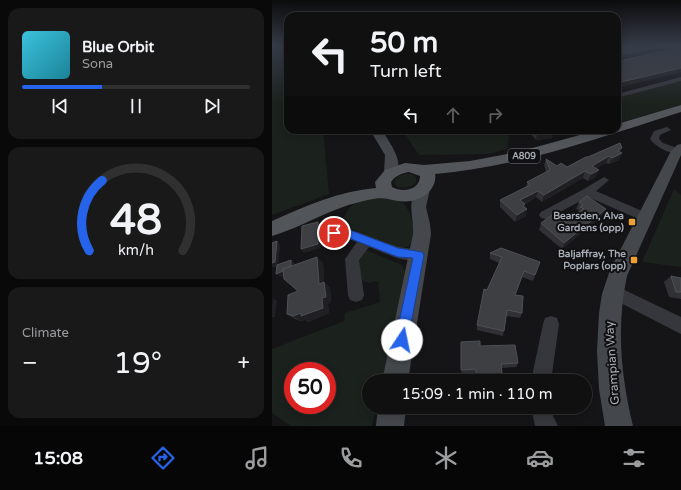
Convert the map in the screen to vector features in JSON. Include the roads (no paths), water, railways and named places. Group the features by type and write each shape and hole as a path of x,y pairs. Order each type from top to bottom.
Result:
{"main road":[{"path":"621,127 681,108"},
{"path":"378,134 391,155 420,177"},
{"name":"A809","path":"420,177 448,169 534,154 598,134"},
{"name":"Grampian Way","path":"619,426 612,385 608,338 609,309 612,291 617,276 645,217 679,150"},
{"path":"391,155 391,186"},
{"path":"391,186 413,195 420,177"},
{"path":"272,229 298,216 420,177"},
{"path":"397,374 419,255 422,224 418,207 420,177"},
{"path":"391,186 418,207"},
{"path":"390,426 391,414"}],"street":[{"path":"621,95 681,79"},
{"path":"667,130 657,133 654,139 660,145 679,150"},
{"path":"545,215 588,192 604,180"},
{"path":"588,192 645,217"},
{"path":"334,233 347,233 398,252 419,255"},
{"path":"356,295 352,259 366,241"},
{"path":"612,291 681,326"},
{"path":"542,374 551,324"},
{"path":"542,414 547,426"}],"place":[{"name":"Bearsden, Alva Gardens (opp)","path":"632,222"},
{"name":"Baljaffray, The Poplars (opp)","path":"634,260"}]}
